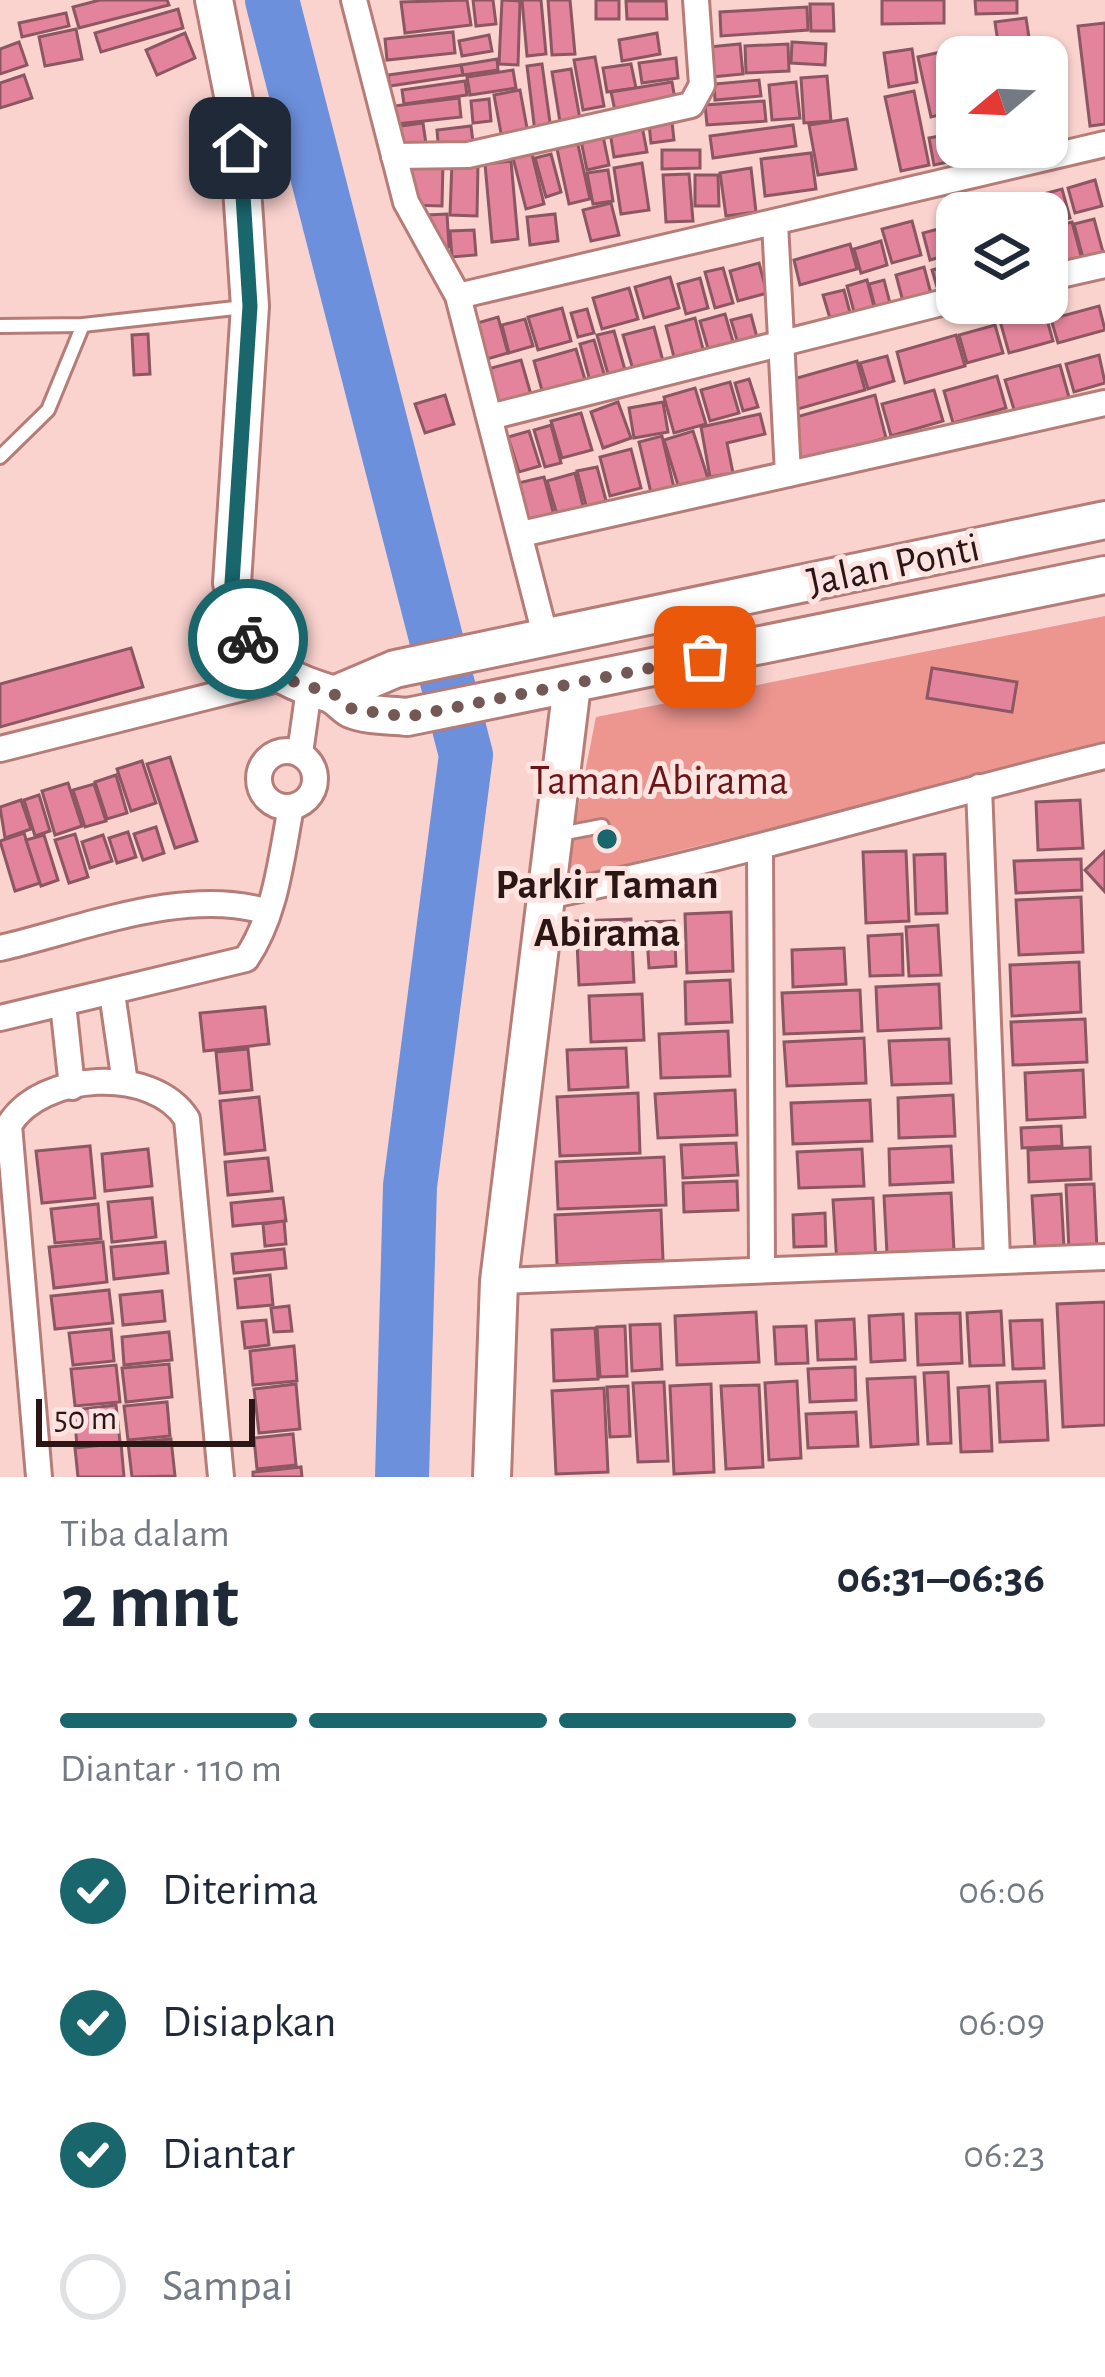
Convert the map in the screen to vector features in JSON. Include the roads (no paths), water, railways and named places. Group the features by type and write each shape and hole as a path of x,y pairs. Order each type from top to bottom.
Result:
{"main road":[{"path":"214,0 238,115 250,306 248,399 232,583 242,628 258,657 308,687"},
{"name":"Jalan Ponti","path":"308,687 506,644 542,621 1105,520"},
{"name":"Jalan Ponti","path":"308,687 352,709 407,717 1105,574"},
{"path":"492,1477 499,1281 572,685"}],"street":[{"path":"354,0 419,232 458,296 542,621"},
{"path":"394,156 469,155 691,105 702,85 696,0"},
{"path":"458,296 1105,144"},
{"path":"775,223 788,474"},
{"path":"1068,273 1105,265"},
{"path":"490,417 936,304"},
{"path":"524,545 788,474 1105,404"},
{"path":"0,748 308,687 300,753 315,772 309,796 291,807 268,912 246,959 0,1018"},
{"path":"291,807 266,799 260,770 276,752 300,753"},
{"path":"547,896 760,849 1105,756"},
{"path":"979,787 997,1259"},
{"path":"760,849 762,1269"},
{"path":"0,948 197,904 233,901 268,912"},
{"path":"112,993 125,1083"},
{"path":"63,1004 72,1087"},
{"path":"39,1477 9,1125 22,1105 72,1087 125,1083 154,1087 175,1100 187,1119 221,1477"},
{"path":"499,1281 1105,1257"}],"lane":[{"path":"0,326 83,326 250,306"},
{"path":"0,457 47,410 83,326"},
{"path":"554,836 602,826"}],"waterway":[{"path":"272,0 466,755 410,1186 402,1477"}],"place":[{"name":"Parkir Taman Abirama","path":"607,839"}],"park label":[{"name":"Taman Abirama","path":"659,779"}]}
